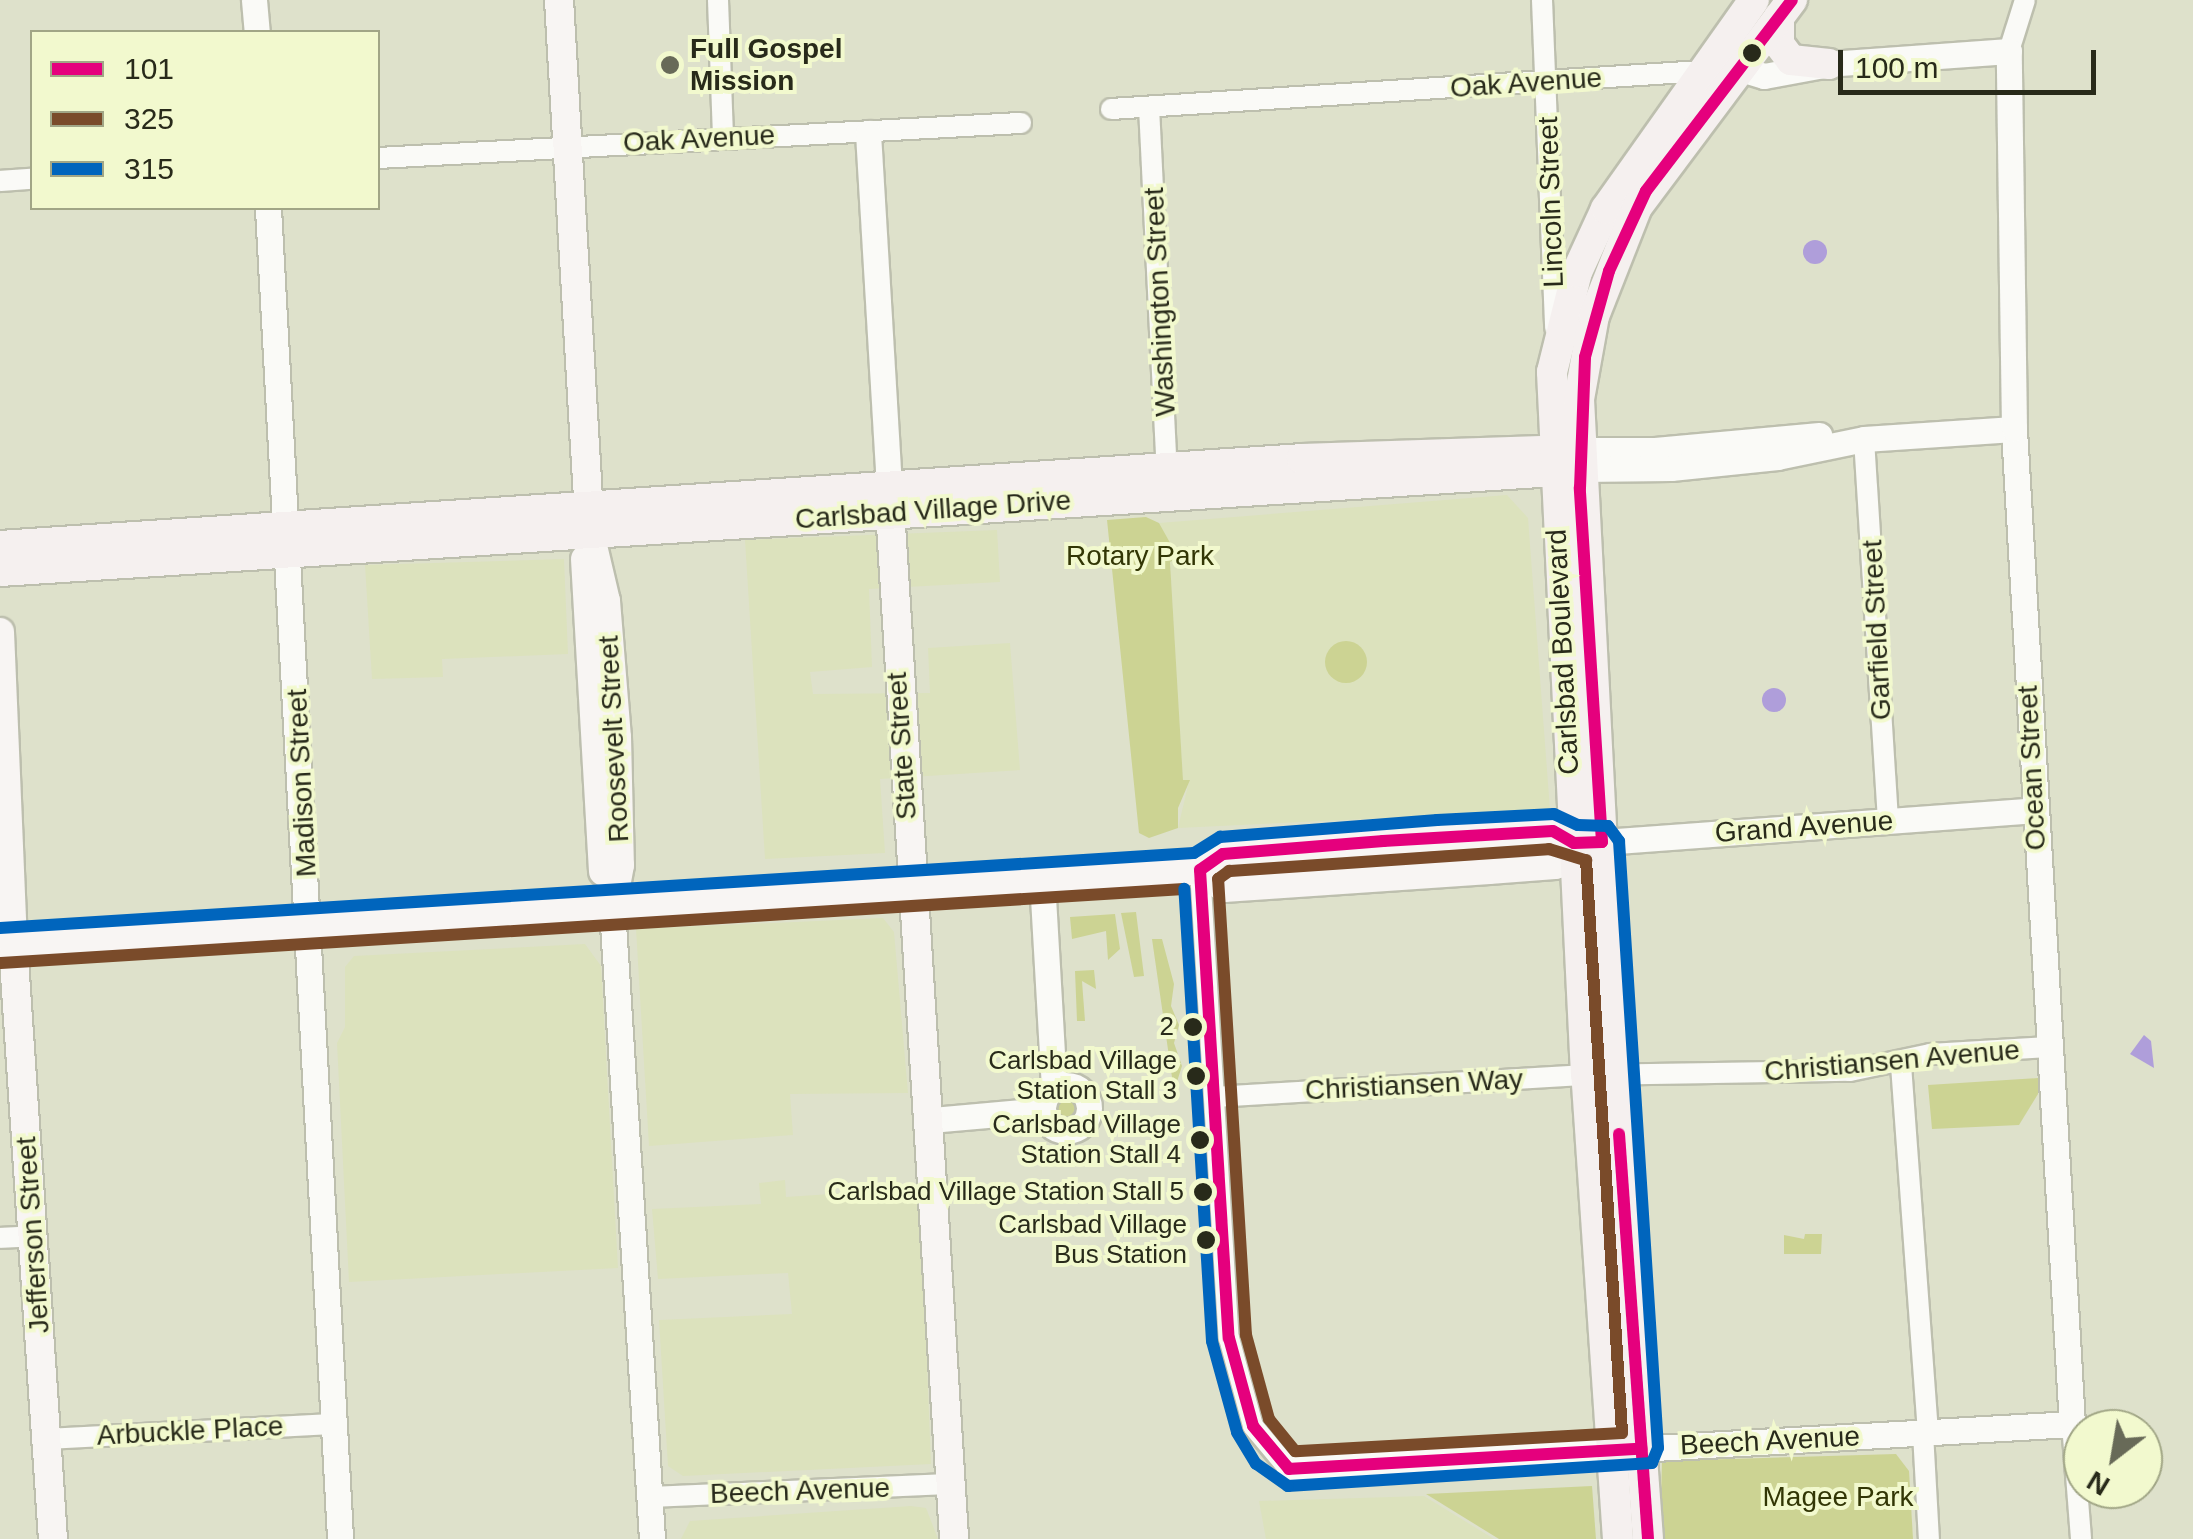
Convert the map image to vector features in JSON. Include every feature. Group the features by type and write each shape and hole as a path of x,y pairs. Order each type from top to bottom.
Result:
{"main road":[{"name":"Roosevelt Street","path":"559,0 589,520 606,601 618,761 620,865 612,908"},
{"path":"1771,4 1779,44 1791,60 1829,64"},
{"name":"Carlsbad Boulevard","path":"1566,461 1594,316 1624,232 1668,160 1740,69 1771,4"},
{"name":"Carlsbad Boulevard","path":"1648,1539 1627,1450 1556,344 1606,209 1702,71 1771,4"},
{"path":"1668,160 1702,71"},
{"name":"Carlsbad Village Drive","path":"0,546 287,539 1566,461"},
{"name":"State Street","path":"890,500 954,1539"},
{"name":"Carlsbad Village Drive","path":"0,570 287,539"},
{"name":"Jefferson Street","path":"0,632 6,946 34,1236 53,1539"},
{"name":"Grand Avenue","path":"6,946 1200,870 1222,854 1383,841 1553,831 1588,843"},
{"name":"Carlsbad Boulevard","path":"1618,1539 1627,1450"}],"street":[{"path":"254,0 256,30"},
{"path":"718,0 724,136"},
{"name":"Lincoln Street","path":"1542,0 1556,344"},
{"name":"Ocean Street","path":"2025,0 2009,52 2014,429 2071,1409"},
{"path":"1740,69 1764,76 1829,64 2009,52"},
{"name":"Oak Avenue","path":"1111,109 1702,71"},
{"name":"Washington Street","path":"1149,107 1167,484"},
{"name":"Oak Avenue","path":"380,158 724,136 1021,123"},
{"name":"State Street","path":"868,132 890,500"},
{"path":"0,181 30,179"},
{"name":"Madison Street","path":"268,210 310,928 340,1539"},
{"name":"Carlsbad Village Drive","path":"1566,461 1776,457 1864,439 2014,429"},
{"name":"Garfield Street","path":"1864,439 1888,820"},
{"name":"Grand Avenue","path":"1588,843 2034,810"},
{"path":"1200,870 1228,1338 1254,1426 1289,1469"},
{"path":"931,1120 1056,1095 1050,879"},
{"name":"Roosevelt Street","path":"612,908 652,1539"},
{"name":"Christiansen Avenue","path":"1600,1075 1901,1065 1930,1054 2049,1047"},
{"path":"1901,1065 1926,1432 1928,1539"},
{"name":"Christiansen Way","path":"1214,1097 1600,1075"},
{"path":"0,1238 34,1236"},
{"name":"Arbuckle Place","path":"47,1439 332,1424"},
{"name":"Beech Avenue","path":"1289,1469 2063,1424"},
{"name":"Beech Avenue","path":"649,1497 950,1484"},
{"name":"Ocean Street","path":"2078,1509 2080,1539"}],"shaded area":[{"path":"1815,240 1824,243 1824,261 1815,264 1806,261 1803,252 1806,243"},
{"path":"1507,495 1528,518 1550,810 1178,828 1189,781 1183,781 1170,562 1177,556 1159,523"},
{"path":"997,530 1000,582 869,589 872,667 810,672 813,694 930,693 928,648 1010,643 1020,770 880,779 885,853 765,859 745,540"},
{"path":"564,559 568,654 442,659 443,677 372,679 365,565"},
{"path":"1774,688 1783,691 1783,709 1774,712 1765,709 1762,700 1765,691"},
{"path":"883,918 894,932 908,1093 790,1094 793,1135 649,1146 636,929"},
{"path":"585,944 601,966 618,1268 349,1282 337,1043 345,1027 345,967 354,956"},
{"path":"2144,1035 2151,1041 2154,1068 2130,1054"},
{"path":"785,1180 786,1197 920,1188 931,1464 683,1476 668,1466 659,1320 792,1314 788,1273 658,1279 652,1209 761,1204 759,1183"},
{"path":"1424,1496 1494,1539 1266,1539 1259,1501"},
{"path":"926,1508 938,1539 681,1539 690,1521"}],"green space":[{"name":"Rotary Park","path":"1146,517 1159,523 1178,557 1170,562 1183,780 1190,780 1178,808 1178,828 1149,838 1139,833 1107,520"},
{"path":"1346,641 1361,647 1367,662 1361,677 1346,683 1331,677 1325,662 1331,647"},
{"path":"1136,912 1144,976 1134,977 1121,913"},
{"path":"1115,914 1120,949 1108,960 1106,931 1072,939 1070,917"},
{"path":"1152,939 1162,939 1174,984 1171,1006 1179,1025 1174,1043 1182,1066 1174,1091"},
{"path":"1094,970 1096,989 1082,981 1085,1021 1077,1021 1075,971"},
{"path":"2038,1078 2038,1094 2019,1125 1932,1129 1928,1085"},
{"path":"1065,1096 1077,1108 1065,1120 1053,1108"},
{"path":"1805,1234 1822,1234 1821,1254 1784,1254 1784,1235 1804,1239"},
{"name":"Magee Park","path":"1896,1454 1909,1471 1913,1539 1660,1539 1662,1461"},
{"path":"1592,1486 1596,1539 1499,1539 1426,1494"}],"transit line":[{"name":"101","path":"1200,870 1223,854 1383,841 1553,831 1574,843 1602,842 1580,488 1585,357 1609,271 1646,191 1792,0"},
{"name":"315","path":"0,928 1194,853 1220,837 1437,820 1554,814 1578,825 1608,826 1619,841 1658,1448 1652,1463 1288,1486 1256,1464 1237,1432 1212,1341 1184,889"},
{"name":"325","path":"1549,849 1586,860 1622,1433 1295,1451 1269,1419 1246,1335 1218,879 1229,871 1549,849"},
{"name":"101","path":"1200,870 1229,1338 1253,1426 1289,1469"},
{"name":"325","path":"1,963 1184,889"},
{"name":"101","path":"1619,1134 1648,1539"},
{"name":"101","path":"1289,1469 1641,1449"}],"place":[{"name":"Full Gospel Mission","path":"670,65"},
{"name":"2","path":"1193,1027"},
{"name":"Carlsbad Village Station Stall 3","path":"1196,1076"},
{"name":"Carlsbad Village Station Stall 4","path":"1200,1140"},
{"name":"Carlsbad Village Station Stall 5","path":"1203,1192"},
{"name":"Carlsbad Village Bus Station","path":"1206,1240"}]}
